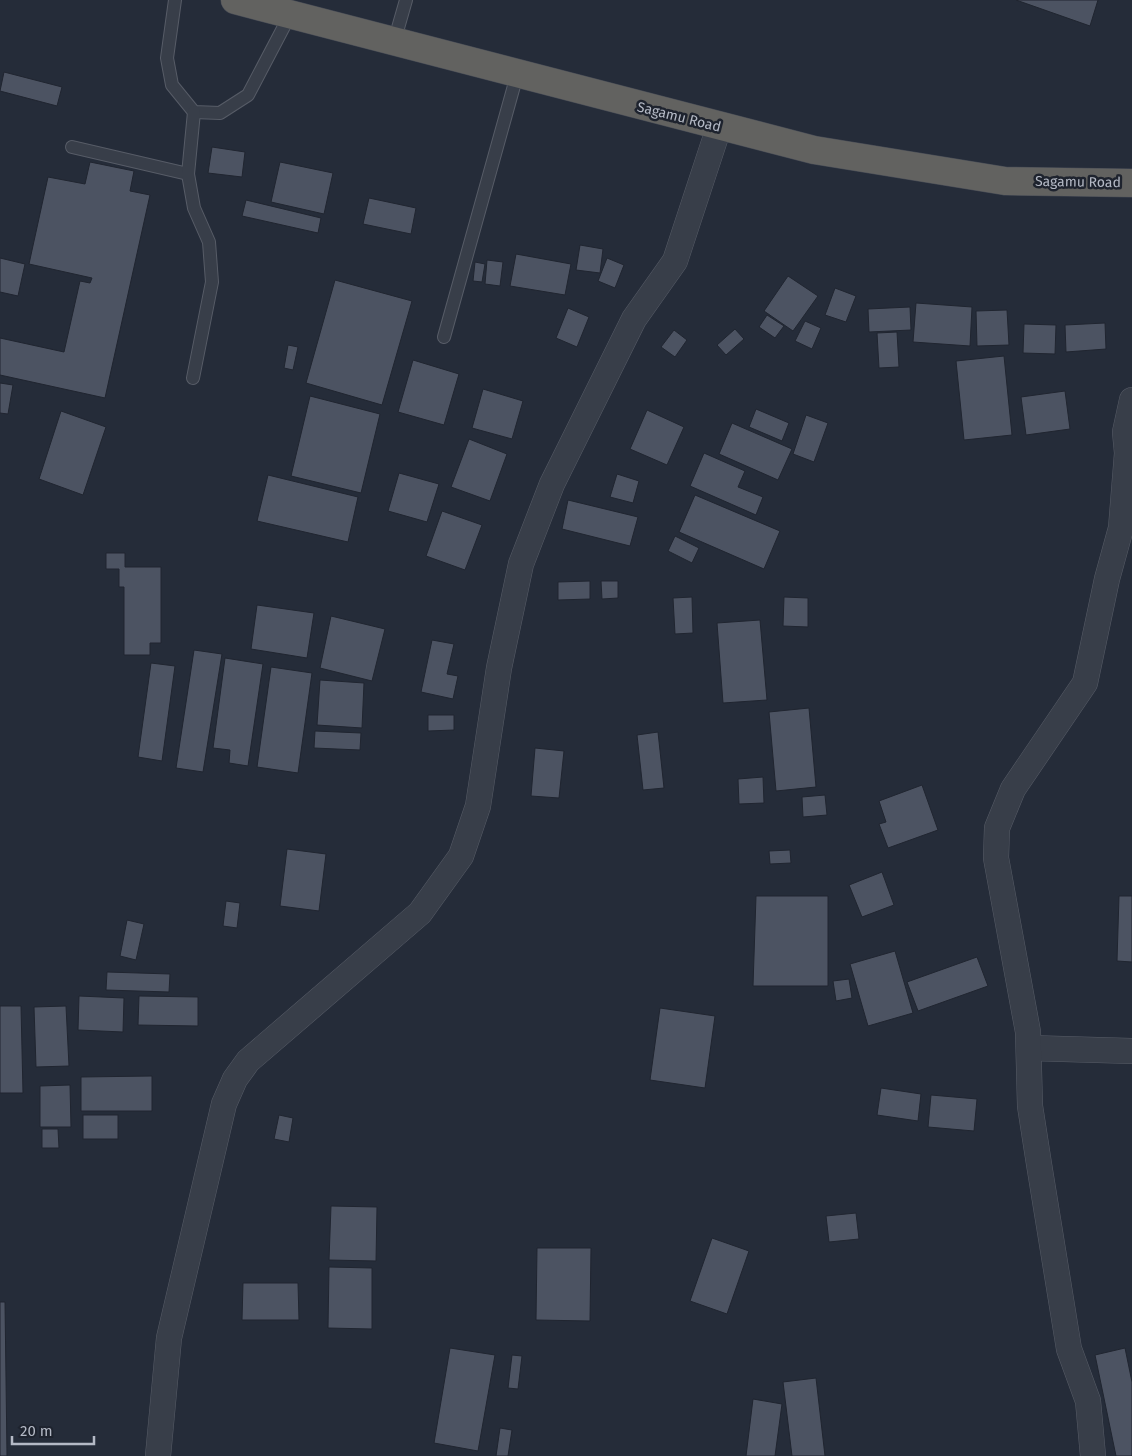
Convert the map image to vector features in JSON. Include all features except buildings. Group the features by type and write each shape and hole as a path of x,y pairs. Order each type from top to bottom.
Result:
{"highway":[{"name":"Sagamu Road","path":"235,0 517,75 814,150 1005,181 1132,183"}],"street":[{"path":"158,1456 169,1338 224,1104 235,1079 248,1061 420,913 461,856 478,806 499,668 520,564 552,484 634,319 675,261 719,127"},
{"path":"1092,1456 1088,1401 1069,1349 1038,1164 1030,1106 1029,1048 996,858 997,828 1013,789 1084,683 1107,579 1121,528 1127,453 1125,432 1132,400"},
{"path":"1029,1048 1132,1051"}],"lane":[{"path":"175,0 166,58 172,85 194,112 188,174 194,208 209,242 212,282 193,378"},
{"path":"394,42 406,0"},
{"path":"194,112 220,113 248,95 290,14"},
{"path":"444,336 517,75"},
{"path":"72,147 188,174"}]}
